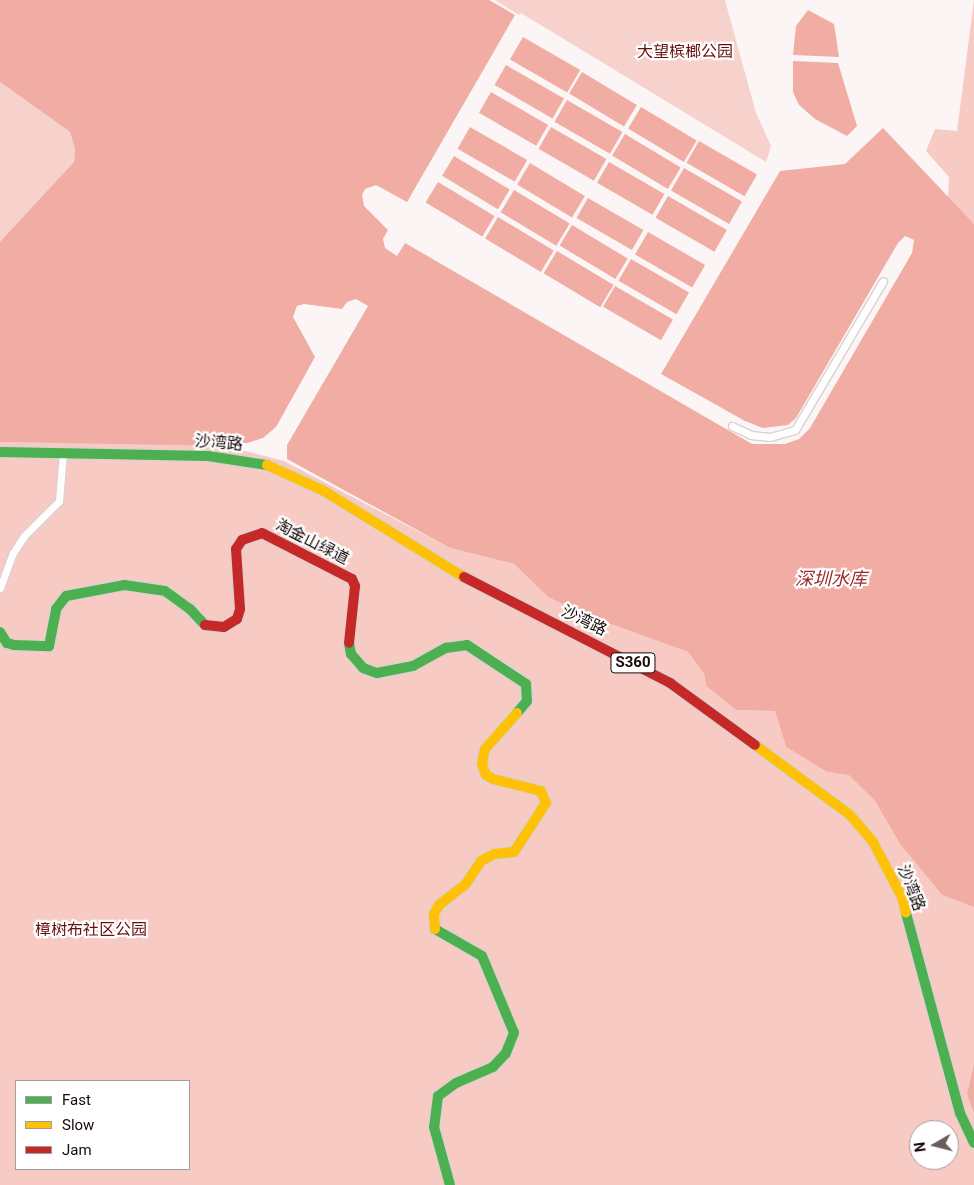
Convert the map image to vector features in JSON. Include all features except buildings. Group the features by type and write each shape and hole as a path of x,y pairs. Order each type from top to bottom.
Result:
{"street":[{"path":"732,426 751,434 770,437 794,430 883,281"},
{"name":"沙湾路","path":"0,452 222,457 254,461 281,470 324,491 488,592 581,635 670,683 849,814 873,842 891,872 902,897 960,1114 974,1143"},
{"path":"0,588 13,553 24,536 59,501 63,452"},
{"name":"淘金山绿道","path":"0,632 7,643 49,646 56,609 66,596 124,585 165,591 190,609 206,627 224,627 232,624 240,609 236,549 242,540 262,533 352,579 355,586 350,645 351,654 363,668 377,673 413,666 446,648 467,645 526,684 527,701 486,749 482,764 486,775 493,779 541,791 546,803 514,852 494,854 481,861 464,885 439,905 434,914 434,927 437,933 482,956 514,1033 506,1053 493,1068 456,1084 438,1096 434,1127 450,1185"}],"green space":[{"name":"大望槟榔公园","path":"495,0 725,0 756,113 771,146 766,162 521,13 519,15"},
{"path":"974,0 974,224 948,198 949,177 926,151 935,129 957,131"},
{"path":"0,82 70,132 75,148 74,162 0,244"},
{"name":"樟树布社区公园","path":"0,442 218,444 284,461 450,548 514,564 548,597 583,614 688,652 704,674 706,686 736,710 775,711 786,747 827,772 849,774 875,801 900,844 942,895 974,907 974,1063 967,1094 974,1114 974,1185 0,1185"}],"water":[{"name":"深圳水库","path":"0,0 489,0 515,15 407,202 376,185 365,189 362,195 364,206 388,230 383,239 385,248 397,256 405,243 752,444 785,444 799,439 810,428 912,253 914,240 905,236 898,243 796,418 788,425 763,428 745,421 661,374 780,171 845,164 883,128 974,224 974,907 942,895 900,844 875,801 849,775 827,772 786,747 775,711 736,710 706,686 704,674 688,652 583,614 548,597 514,564 450,548 287,459 287,445 368,306 356,299 347,302 342,309 304,304 297,306 293,317 315,357 276,427 263,438 237,446 0,442 0,242 74,162 75,148 70,132 0,82"},
{"path":"808,10 834,24 839,57 793,55 796,26"},
{"path":"523,37 580,70 567,93 510,60"},
{"path":"793,61 838,63 857,126 847,136 815,119 799,105 793,92"},
{"path":"506,65 564,98 553,118 494,85"},
{"path":"582,72 637,105 624,126 569,93"},
{"path":"491,92 548,125 536,146 479,113"},
{"path":"567,100 622,132 610,154 554,122"},
{"path":"641,107 697,140 684,162 628,128"},
{"path":"470,127 527,160 515,182 458,149"},
{"path":"551,127 606,159 594,181 538,149"},
{"path":"625,134 681,167 668,189 612,155"},
{"path":"699,141 757,174 745,196 686,163"},
{"path":"454,156 510,189 498,209 442,176"},
{"path":"609,162 664,194 652,215 597,183"},
{"path":"530,163 585,196 572,217 517,184"},
{"path":"684,168 742,202 729,224 671,191"},
{"path":"438,182 495,216 482,237 426,203"},
{"path":"514,190 570,223 556,246 501,212"},
{"path":"668,196 727,230 714,252 656,218"},
{"path":"588,198 643,230 632,250 576,218"},
{"path":"498,217 554,250 541,272 485,238"},
{"path":"572,225 628,258 615,279 560,246"},
{"path":"648,232 705,265 692,288 635,255"},
{"path":"557,251 614,285 600,307 544,273"},
{"path":"631,259 689,292 677,314 618,281"},
{"path":"615,286 673,320 661,340 603,307"},
{"path":"974,1063 974,1114 967,1094"}],"traffic: fast":[{"path":"0,452 208,456 267,465"},
{"path":"0,632 7,643 49,646 56,609 66,596 124,585 165,591 190,609 205,625"},
{"path":"349,643 351,654 363,668 377,673 413,666 446,648 467,645 526,684 527,701 517,713"},
{"path":"906,913 960,1113 974,1143"},
{"path":"435,929 482,956 514,1033 506,1053 493,1067 456,1083 438,1096 434,1127 450,1185"}],"traffic: slow":[{"path":"267,465 324,491 464,577"},
{"path":"435,929 434,914 439,905 465,885 481,861 494,854 514,852 546,803 541,791 493,779 486,775 482,764 485,749 517,713"},
{"path":"755,745 849,814 873,842 902,897 906,913"}],"traffic: jam":[{"path":"205,625 224,627 237,619 240,609 236,549 242,540 262,533 352,579 355,586 349,643"},
{"path":"464,577 670,683 755,745"}]}
